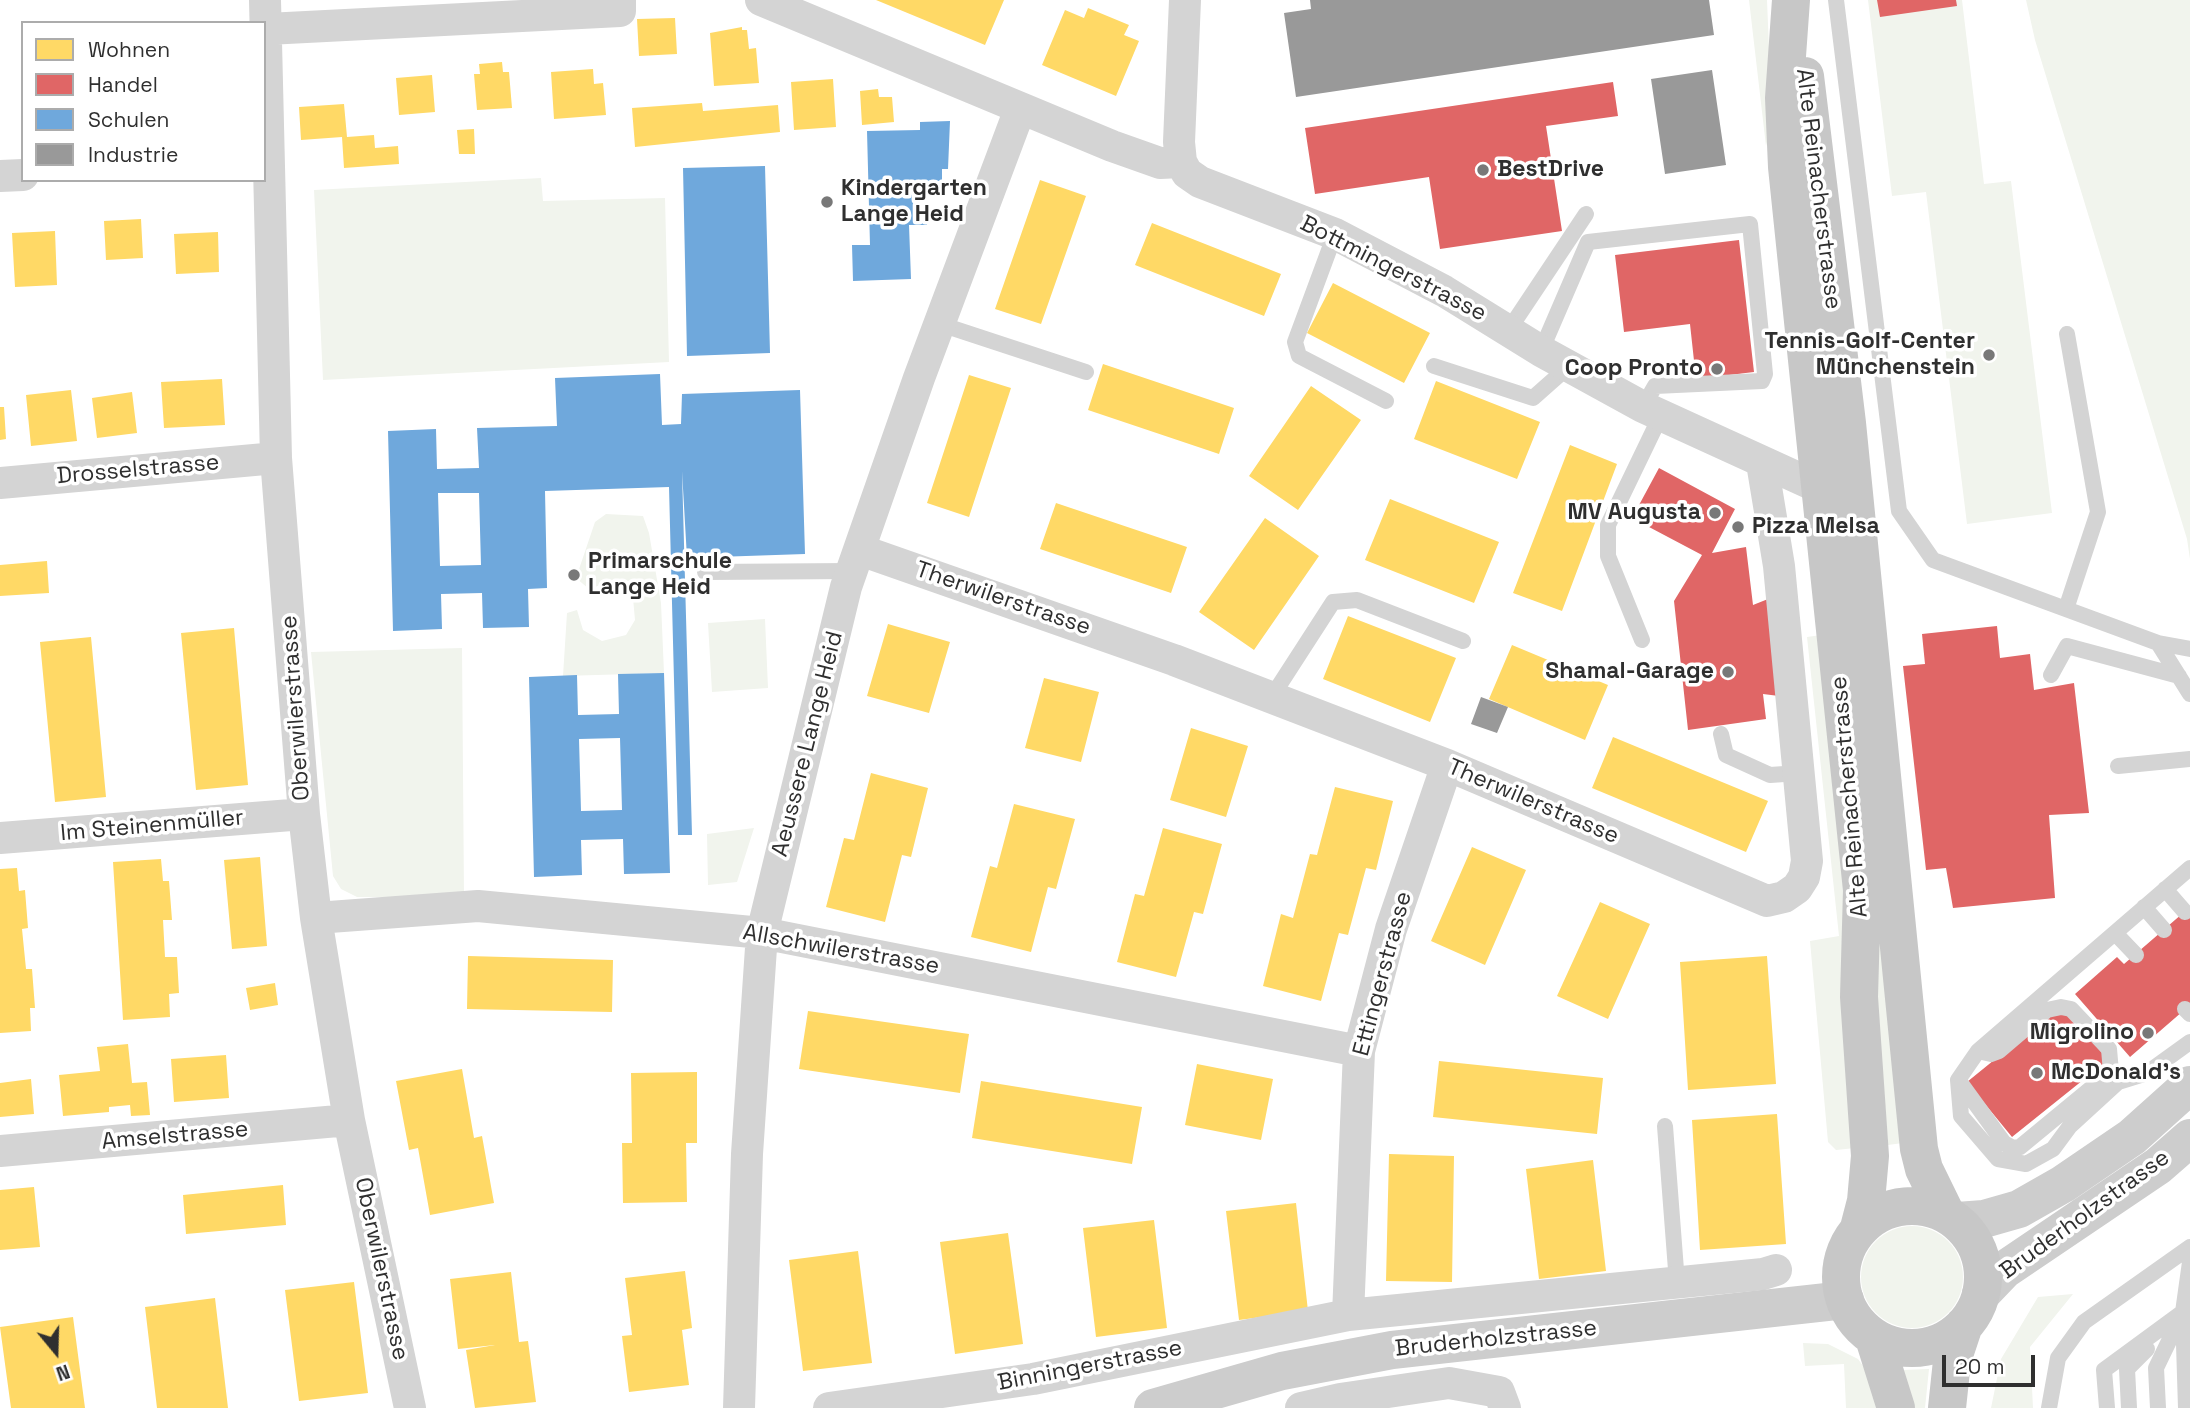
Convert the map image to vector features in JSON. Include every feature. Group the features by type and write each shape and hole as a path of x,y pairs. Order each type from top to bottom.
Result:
{"main road":[{"name":"Alte Reinacherstrasse","path":"1792,0 1784,98 1787,167 1838,497 1919,1149 1924,1169 1951,1217"},
{"name":"Alte Reinacherstrasse","path":"1838,497 1862,890 1859,997 1870,1156 1866,1201 1859,1228"},
{"name":"Bruderholzstrasse","path":"1951,1217 1984,1219 2019,1209 2063,1184 2132,1137 2190,1085"},
{"name":"Bruderholzstrasse","path":"1973,1310 2004,1270 2158,1166 2190,1138"},
{"path":"1947,1408 1951,1361 1973,1310 1983,1277 1976,1245 1951,1217 1933,1208 1900,1207 1882,1212 1859,1228 1845,1248 1841,1274 1845,1300 1856,1320 1874,1338 1898,1347 1926,1347 1950,1336 1973,1310"},
{"name":"Bruderholzstrasse","path":"1153,1408 1282,1371 1392,1350 1845,1300"},
{"path":"1874,1338 1896,1408"}],"street":[{"path":"266,14 620,11 620,0"},
{"path":"761,0 1020,109 1160,163 1181,162 1179,142 1185,0"},
{"name":"Oberwilerstrasse","path":"266,14 267,162 276,458 304,814 316,918 349,1120 410,1408"},
{"name":"Aeussere Lange Heid","path":"740,1408 747,1154 762,933 856,560 1020,109"},
{"name":"Bottmingerstrasse","path":"1181,162 1187,173 1200,182 1335,234 1444,291 1568,367 1652,411 1838,497"},
{"path":"0,176 21,175"},
{"name":"Drosselstrasse","path":"0,483 276,458"},
{"name":"Therwilerstrasse","path":"856,560 975,588 1271,698 1447,765 1767,901 1784,897 1797,888 1804,877 1807,861 1779,566 1762,463"},
{"name":"Ettingerstrasse","path":"1348,1315 1359,1051 1391,929 1447,765"},
{"name":"Im Steinenmüller","path":"0,838 304,814"},
{"name":"Allschwilerstrasse","path":"316,918 478,906 762,933 1359,1051"},
{"name":"Amselstrasse","path":"0,1151 349,1120"},
{"name":"Binningerstrasse","path":"829,1408 1033,1379 1348,1315 1677,1283 1776,1270"},
{"path":"1301,1408 1340,1399 1449,1383 1502,1400"}],"lane":[{"path":"1836,0 1899,511 1933,559 2158,643 2190,649"},
{"path":"1508,331 1586,214"},
{"path":"1541,351 1588,242 1750,224 1765,373 1762,380 1656,386 1652,411 1608,525 1608,556 1642,640"},
{"path":"1335,234 1296,342 1299,356 1386,401"},
{"path":"940,324 1086,372"},
{"path":"2066,609 2098,512 2067,334"},
{"path":"1434,366 1533,398 1568,367"},
{"path":"705,572 856,560"},
{"path":"1271,698 1333,603 1357,600 1462,641"},
{"path":"2158,643 2190,694"},
{"path":"2051,675 2067,646 2179,676"},
{"path":"1721,734 1726,755 1770,775 1799,773"},
{"path":"2118,766 2190,759"},
{"path":"2190,867 1978,1051 1958,1080 1961,1116 1998,1159 2011,1164 2026,1164 2053,1149 2070,1126 2118,1082 2147,1073 2190,1042"},
{"path":"2165,889 2185,912"},
{"path":"2144,907 2164,930"},
{"path":"2115,933 2136,954"},
{"path":"1958,1080 2004,1143 2013,1148 2020,1147 2111,1072 2109,1049 2071,1009 2061,1007 2048,1010 1999,1051 1991,1054 1978,1051"},
{"path":"1665,1126 1677,1283"},
{"path":"2049,1408 2057,1358 2084,1322 2190,1247"},
{"path":"2186,1408 2190,1262"},
{"path":"2188,1317 2190,1330"},
{"path":"2107,1408 2105,1370 2188,1317"},
{"path":"2129,1408 2127,1369 2188,1317"},
{"path":"2158,1408 2157,1368 2188,1317"}],"shaded area":[{"path":"1749,0 1767,0 1772,122 1766,146"},
{"name":"Tennis-Golf-Center Münchenstein","path":"1868,0 1962,0 1984,184 2011,181 2052,513 1967,524 1926,192 1892,196"},
{"path":"2026,0 2190,0 2190,559 2187,539 2035,40"},
{"path":"541,178 543,201 665,198 669,362 323,380 314,190"},
{"path":"606,514 643,516 649,533 661,603 664,673 563,676 567,613 577,610 583,630 602,641 626,635 635,620 633,598 620,586 606,583 589,589 576,578 595,522"},
{"path":"765,619 768,688 712,692 708,623"},
{"path":"1821,635 1847,892 1855,1148 1836,1150 1828,1142 1810,941 1839,936 1807,637"},
{"path":"462,648 464,897 357,897 341,889 333,876 311,652"},
{"path":"1873,754 1910,1142 1888,1145 1875,973"},
{"path":"754,828 737,882 708,885 707,834"},
{"path":"1912,1226 1932,1230 1948,1241 1959,1257 1963,1277 1959,1297 1948,1313 1932,1324 1912,1328 1892,1324 1876,1313 1865,1297 1861,1277 1865,1257 1876,1241 1892,1230"},
{"path":"2073,1294 2030,1347 2033,1408 1991,1408 2001,1359 2038,1297"},
{"path":"1803,1343 1828,1344 1858,1359 1869,1374 1880,1408 1846,1408 1844,1364 1805,1366"},
{"path":"1929,1369 1925,1408 1909,1408 1903,1370"}],"building: Wohnen":[{"path":"876,0 1004,0 985,45"},
{"path":"1088,8 1129,25 1124,35 1139,41 1116,96 1042,65 1065,10 1084,18"},
{"path":"675,18 677,54 639,56 637,19"},
{"path":"742,27 742,30 747,30 749,49 756,48 759,83 714,86 710,33"},
{"path":"502,62 503,72 509,72 512,108 477,110 474,74 480,74 479,64"},
{"path":"593,69 594,84 603,83 606,115 554,119 551,72"},
{"path":"432,75 435,112 399,115 396,78"},
{"path":"833,79 836,127 794,130 791,82"},
{"path":"878,89 879,97 892,97 894,122 862,125 860,91"},
{"path":"702,103 703,111 778,105 780,132 635,147 632,108"},
{"path":"344,104 347,137 374,135 375,148 398,146 399,164 344,168 342,137 301,140 299,107"},
{"path":"474,129 475,154 459,154 457,130"},
{"path":"1040,180 1086,196 1041,324 995,309"},
{"path":"141,219 143,258 106,260 104,221"},
{"path":"1152,223 1281,274 1264,316 1135,265"},
{"path":"55,231 57,285 15,287 12,233"},
{"path":"218,232 219,272 176,274 174,234"},
{"path":"1333,283 1430,333 1404,383 1307,333"},
{"path":"1103,364 1234,408 1219,454 1088,410"},
{"path":"969,375 1011,388 969,517 927,503"},
{"path":"222,379 225,425 164,428 161,382"},
{"path":"1436,381 1540,422 1517,479 1414,439"},
{"path":"1311,386 1361,420 1298,510 1249,476"},
{"path":"71,390 77,441 31,446 26,395"},
{"path":"132,392 137,433 97,438 92,398"},
{"path":"0,407 4,407 6,439 0,440"},
{"path":"1570,445 1617,464 1562,611 1513,593"},
{"path":"1390,499 1499,542 1474,603 1365,560"},
{"path":"1056,503 1187,547 1171,593 1040,549"},
{"path":"1265,518 1319,556 1254,650 1199,612"},
{"path":"47,561 49,593 0,596 0,565"},
{"path":"1348,616 1456,658 1430,722 1323,679"},
{"path":"888,624 950,642 929,713 867,696"},
{"path":"234,628 248,785 196,790 181,633"},
{"path":"91,637 106,797 55,802 40,642"},
{"path":"1512,645 1608,685 1585,740 1489,699"},
{"path":"1044,678 1099,692 1081,762 1025,748"},
{"path":"1191,728 1248,746 1226,817 1170,800"},
{"path":"1613,737 1768,801 1746,852 1592,788"},
{"path":"871,773 928,788 911,857 902,855 885,922 826,907 844,838 854,840"},
{"path":"1335,787 1393,801 1376,870 1366,868 1348,935 1339,933 1321,1001 1263,986 1281,914 1293,918 1310,854 1317,855"},
{"path":"1014,804 1075,819 1056,889 1048,887 1031,952 971,937 990,866 997,868"},
{"path":"1163,828 1222,844 1203,914 1194,912 1176,977 1117,962 1135,894 1144,896"},
{"path":"1472,847 1526,870 1485,965 1431,941"},
{"path":"260,857 267,946 232,949 224,860"},
{"path":"161,859 163,881 169,881 172,920 163,920 165,957 177,957 179,993 169,994 170,1017 123,1020 113,862"},
{"path":"17,868 19,891 25,890 28,928 22,929 26,969 32,969 35,1008 30,1008 31,1031 0,1033 0,869"},
{"path":"1600,902 1650,924 1608,1019 1557,996"},
{"path":"468,956 613,960 612,1012 467,1009"},
{"path":"1767,956 1776,1084 1688,1090 1680,962"},
{"path":"275,983 278,1005 250,1010 246,988"},
{"path":"808,1011 969,1034 960,1093 799,1069"},
{"path":"128,1044 132,1083 147,1082 150,1115 131,1116 130,1105 109,1107 109,1112 63,1116 59,1075 100,1071 97,1047"},
{"path":"226,1055 229,1098 174,1102 171,1059"},
{"path":"1439,1061 1603,1078 1597,1134 1433,1117"},
{"path":"1197,1064 1273,1079 1261,1140 1185,1125"},
{"path":"462,1069 474,1138 482,1136 494,1203 430,1215 418,1148 409,1150 396,1081"},
{"path":"697,1072 697,1143 686,1143 687,1202 623,1203 622,1143 632,1143 631,1073"},
{"path":"31,1079 34,1114 0,1117 0,1083"},
{"path":"981,1081 1142,1107 1132,1164 972,1138"},
{"path":"1777,1114 1786,1244 1700,1250 1692,1120"},
{"path":"1389,1154 1454,1156 1452,1282 1386,1281"},
{"path":"1593,1160 1606,1271 1539,1279 1526,1169"},
{"path":"283,1185 286,1225 186,1234 183,1195"},
{"path":"34,1187 40,1247 0,1250 0,1190"},
{"path":"1296,1203 1308,1311 1239,1320 1226,1211"},
{"path":"1154,1220 1167,1328 1096,1337 1083,1228"},
{"path":"1008,1233 1023,1344 955,1354 940,1242"},
{"path":"858,1251 872,1363 803,1371 789,1260"},
{"path":"685,1271 692,1328 682,1330 689,1385 629,1392 622,1336 632,1335 625,1278"},
{"path":"511,1272 519,1342 528,1341 536,1402 475,1408 466,1350 495,1345 458,1349 450,1279"},
{"path":"354,1282 368,1393 299,1401 285,1290"},
{"path":"215,1298 228,1408 157,1408 145,1307"},
{"path":"73,1317 85,1408 11,1408 0,1327"}],"building: Handel":[{"path":"1877,0 1956,0 1957,6 1880,17"},
{"path":"1613,82 1618,116 1546,126 1562,231 1440,249 1429,177 1315,194 1305,128"},
{"path":"1739,240 1754,372 1696,379 1690,324 1624,332 1615,255"},
{"path":"1659,468 1735,509 1712,553 1746,547 1753,605 1768,599 1779,696 1763,694 1766,719 1688,730 1674,601 1702,555 1632,518"},
{"path":"1997,626 2000,658 2030,654 2034,690 2074,683 2089,813 2049,815 2055,898 1953,908 1946,868 1926,870 1903,666 1925,664 1922,634"},
{"path":"2190,907 2190,1005 2130,1057 2075,994 2117,957 2124,964"},
{"path":"2052,1013 2068,1013 2108,1060 2012,1137 1967,1082"}],"building: Schulen":[{"path":"950,121 948,169 942,169 942,181 925,181 927,225 909,225 911,279 853,281 852,245 870,245 867,131 920,130 920,122"},
{"path":"765,166 770,353 687,356 683,168"},
{"path":"660,374 662,425 681,424 682,394 800,390 805,554 687,558 682,471 692,835 678,835 669,487 545,491 547,588 528,589 529,627 483,628 482,593 441,594 442,629 393,631 388,431 436,429 437,469 479,468 477,428 557,426 555,378","holes":["438,493 479,493 481,565 440,566"]},
{"path":"664,673 670,873 624,874 623,839 581,840 582,875 534,877 529,677 577,675 578,715 619,714 618,674","holes":["620,738 622,810 581,811 579,739"]}],"building: Industrie":[{"path":"1310,0 1709,0 1714,35 1296,97 1284,13 1311,9"},
{"path":"1712,70 1726,165 1665,174 1651,79"},
{"path":"1481,697 1508,707 1497,733 1471,724"}],"place":[{"name":"BestDrive","path":"1483,170"},
{"name":"Kindergarten Lange Heid","path":"827,202"},
{"name":"Tennis-Golf-Center Münchenstein","path":"1989,355"},
{"name":"Coop Pronto","path":"1717,369"},
{"name":"MV Augusta","path":"1715,513"},
{"name":"Pizza Melsa","path":"1738,527"},
{"name":"Primarschule Lange Heid","path":"574,575"},
{"name":"Shamal-Garage","path":"1728,672"},
{"name":"Migrolino","path":"2148,1033"},
{"name":"McDonald's","path":"2037,1073"}]}
